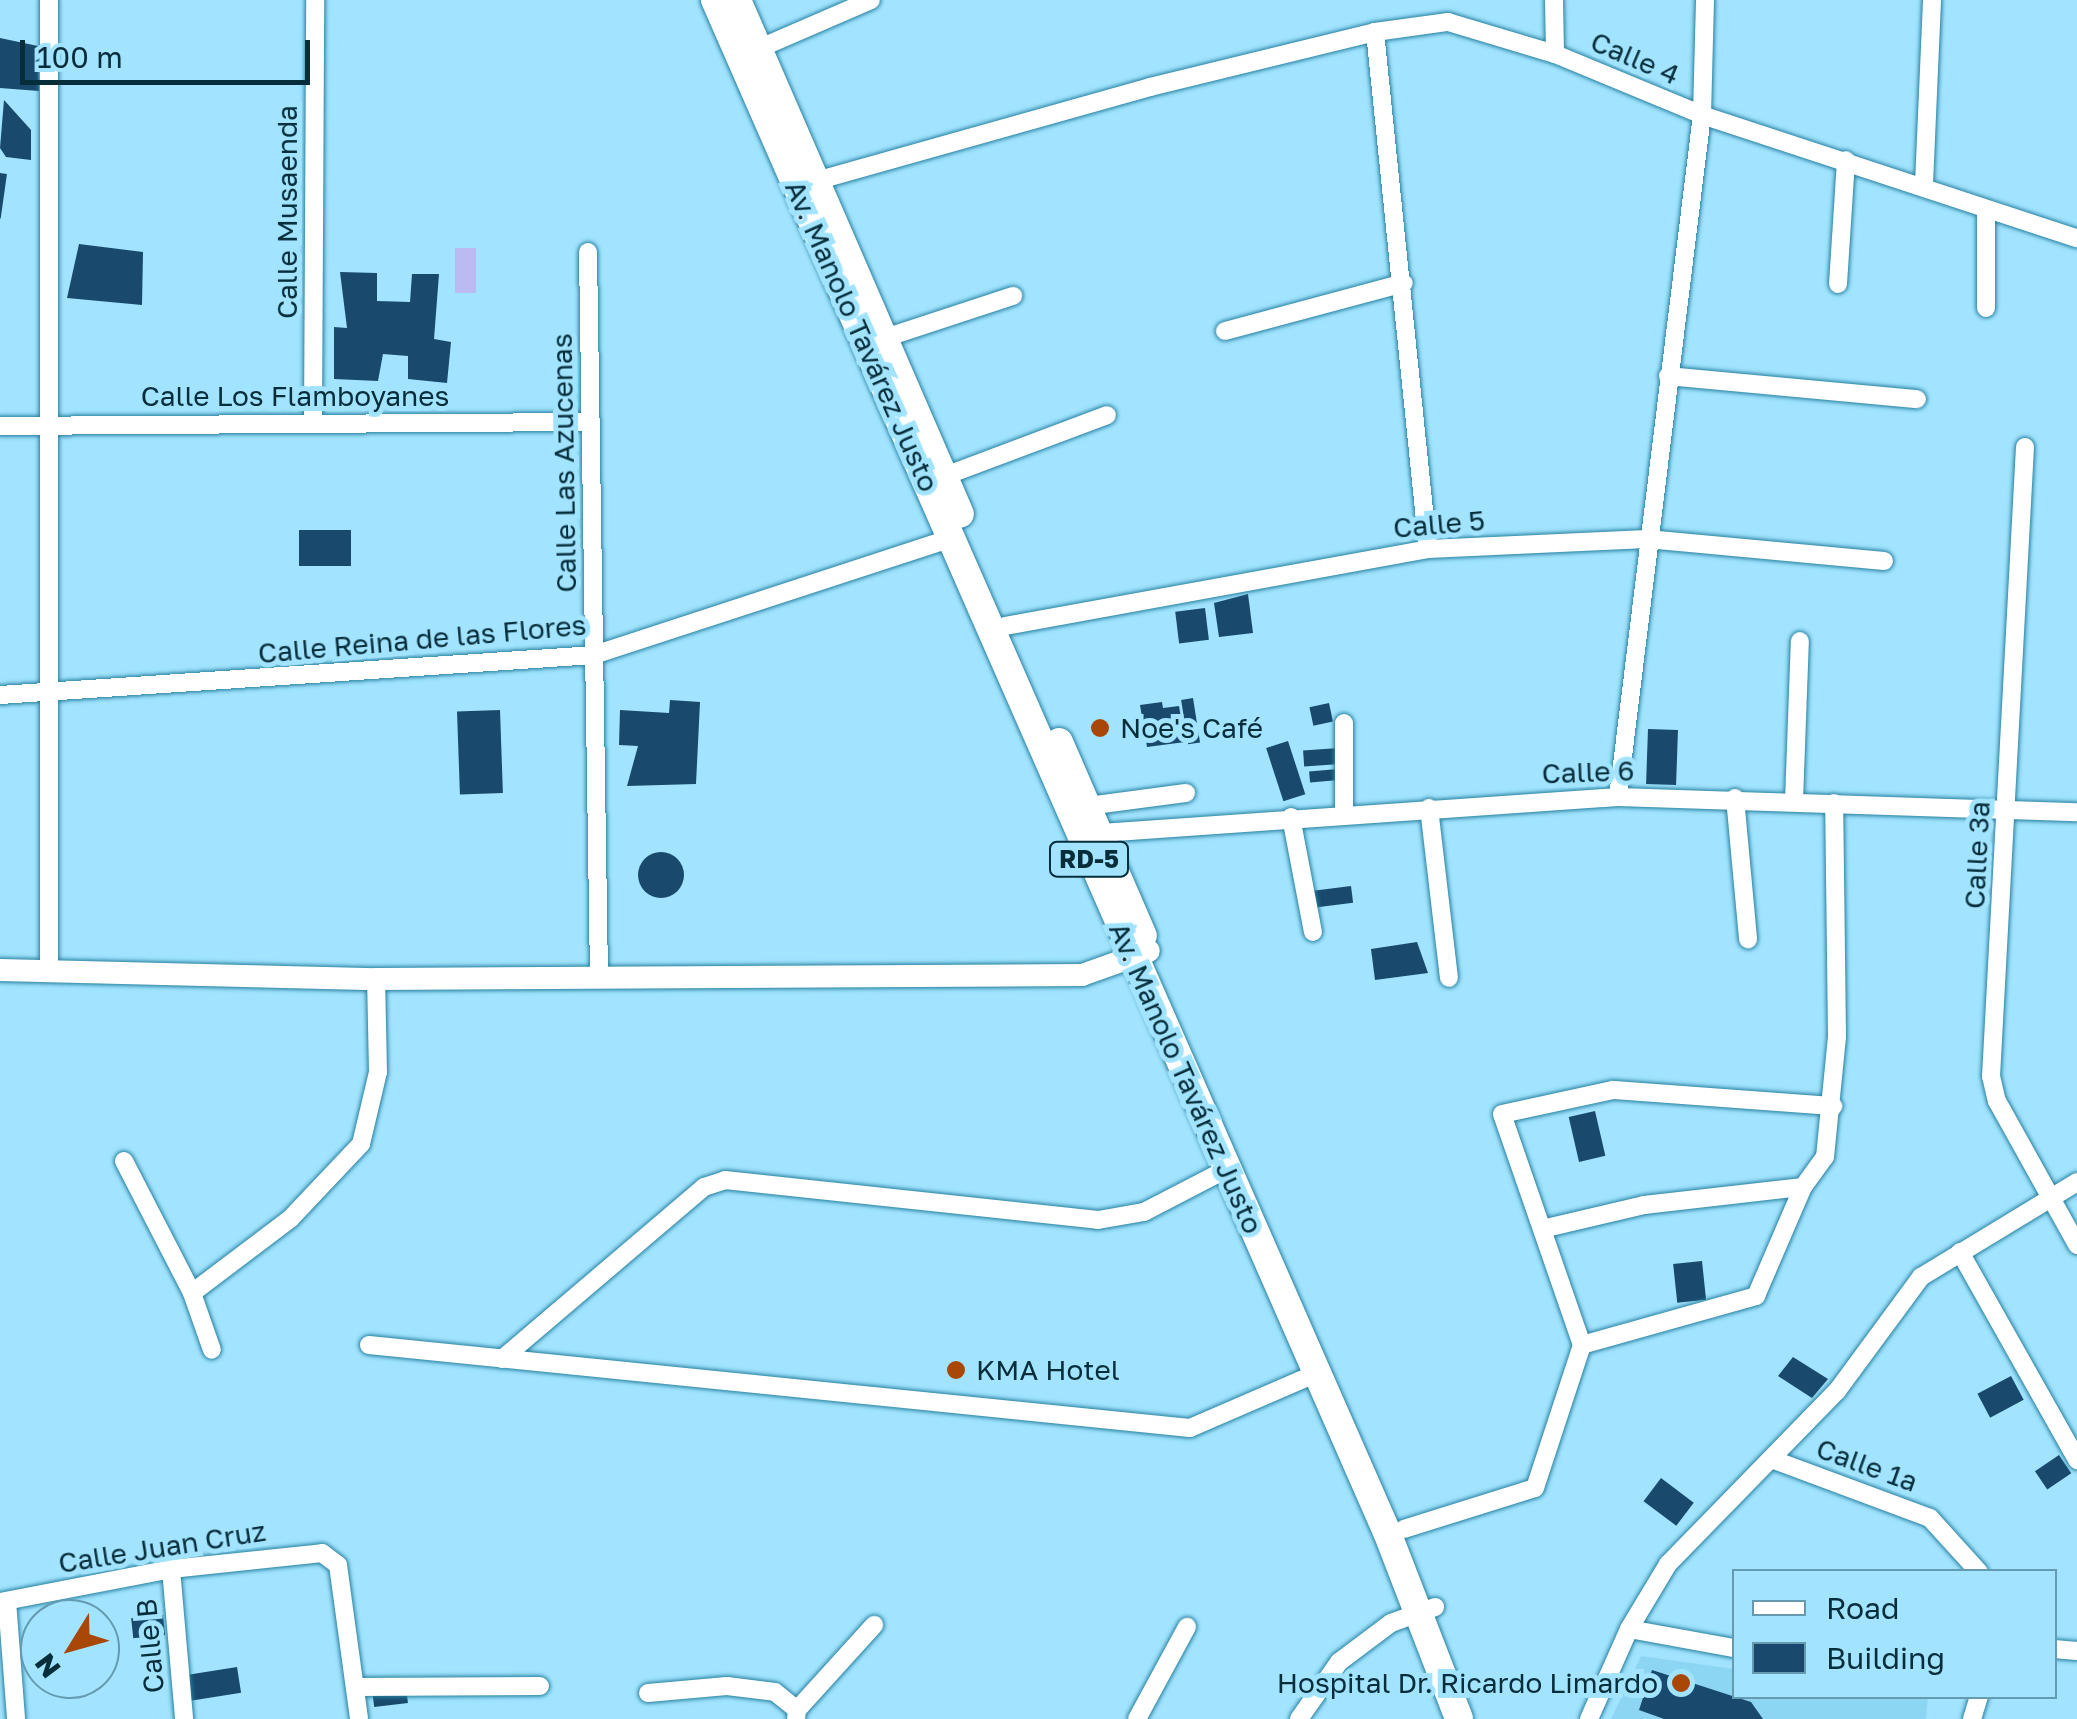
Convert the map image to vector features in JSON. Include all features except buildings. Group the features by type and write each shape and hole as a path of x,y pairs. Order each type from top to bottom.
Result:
{"main road":[{"name":"Av. Manolo Tavárez Justo","path":"715,0 950,538 1404,1528 1458,1719"},
{"name":"Av. Manolo Tavárez Justo","path":"736,0 945,476 1004,626 1101,833 1140,954 1227,1169 1478,1719"}],"street":[{"path":"48,970 50,0"},
{"name":"Calle Musaenda","path":"313,424 315,0"},
{"path":"758,49 871,0"},
{"path":"1554,0 1554,54"},
{"path":"1618,797 1702,115 1705,0"},
{"path":"1924,184 1932,0"},
{"name":"Calle 4","path":"816,181 1375,32 1448,22 1554,54 1702,115 1924,184 1986,212 2077,238"},
{"path":"1375,32 1404,284 1428,548"},
{"path":"1838,284 1846,160"},
{"path":"1986,212 1986,308"},
{"name":"Calle Las Azucenas","path":"588,252 599,974"},
{"path":"1225,331 1404,284"},
{"path":"885,338 1012,296"},
{"path":"1668,376 1918,399"},
{"path":"945,476 1108,415"},
{"name":"Calle Los Flamboyanes","path":"0,426 590,422"},
{"name":"Calle 3ª","path":"2025,447 1991,1076 2049,1200 2077,1245"},
{"name":"Calle Reina de las Flores","path":"0,695 49,695 594,654 950,538"},
{"name":"Calle 5","path":"1004,626 1428,548 1647,540 1884,560"},
{"path":"1794,801 1800,641"},
{"path":"1344,722 1344,814"},
{"path":"1088,806 1186,793"},
{"name":"Calle 6","path":"1101,833 1618,797 2077,812"},
{"path":"1735,798 1748,939"},
{"path":"1582,1345 1756,1296 1803,1188 1825,1157 1834,1106 1834,803"},
{"path":"1429,808 1448,978"},
{"path":"1292,817 1313,932"},
{"path":"0,970 376,980 599,974 1082,974 1140,954"},
{"path":"192,1293 291,1218 361,1144 378,1072 376,980"},
{"path":"1404,1528 1535,1488 1582,1345 1502,1114 1612,1090 1834,1106"},
{"path":"124,1161 192,1293 212,1350"},
{"path":"502,1359 704,1187 724,1180 1098,1220 1144,1212 1227,1169"},
{"path":"1589,1719 1629,1629 1668,1564 1838,1391 1921,1277 2077,1182"},
{"path":"1542,1229 1644,1205 1803,1188"},
{"path":"1960,1252 2077,1460"},
{"path":"370,1345 1190,1428 1317,1373"},
{"name":"Calle 1ª","path":"1774,1460 1930,1518 1976,1569"},
{"name":"Calle Juan Cruz","path":"4,1601 170,1569 332,1557 356,1687"},
{"name":"Calle B","path":"170,1569 184,1719"},
{"path":"4,1601 16,1719"},
{"path":"1299,1719 1338,1662 1427,1609"},
{"path":"648,1692 726,1686 775,1692 796,1714 874,1626"},
{"path":"1138,1719 1187,1627"},
{"path":"1629,1629 1732,1648"},
{"path":"360,1719 356,1687 540,1686"}],"shaded area":[{"path":"455,248 476,248 476,293 455,293"},
{"name":"Hospital Dr. Ricardo Limardo","path":"1641,1656 1732,1669 1732,1699 1928,1699 1926,1719 1611,1719"}],"place":[{"name":"Noe's Café","path":"1100,728"},
{"name":"KMA Hotel","path":"956,1370"},
{"name":"Hospital Dr. Ricardo Limardo","path":"1681,1683"}]}
